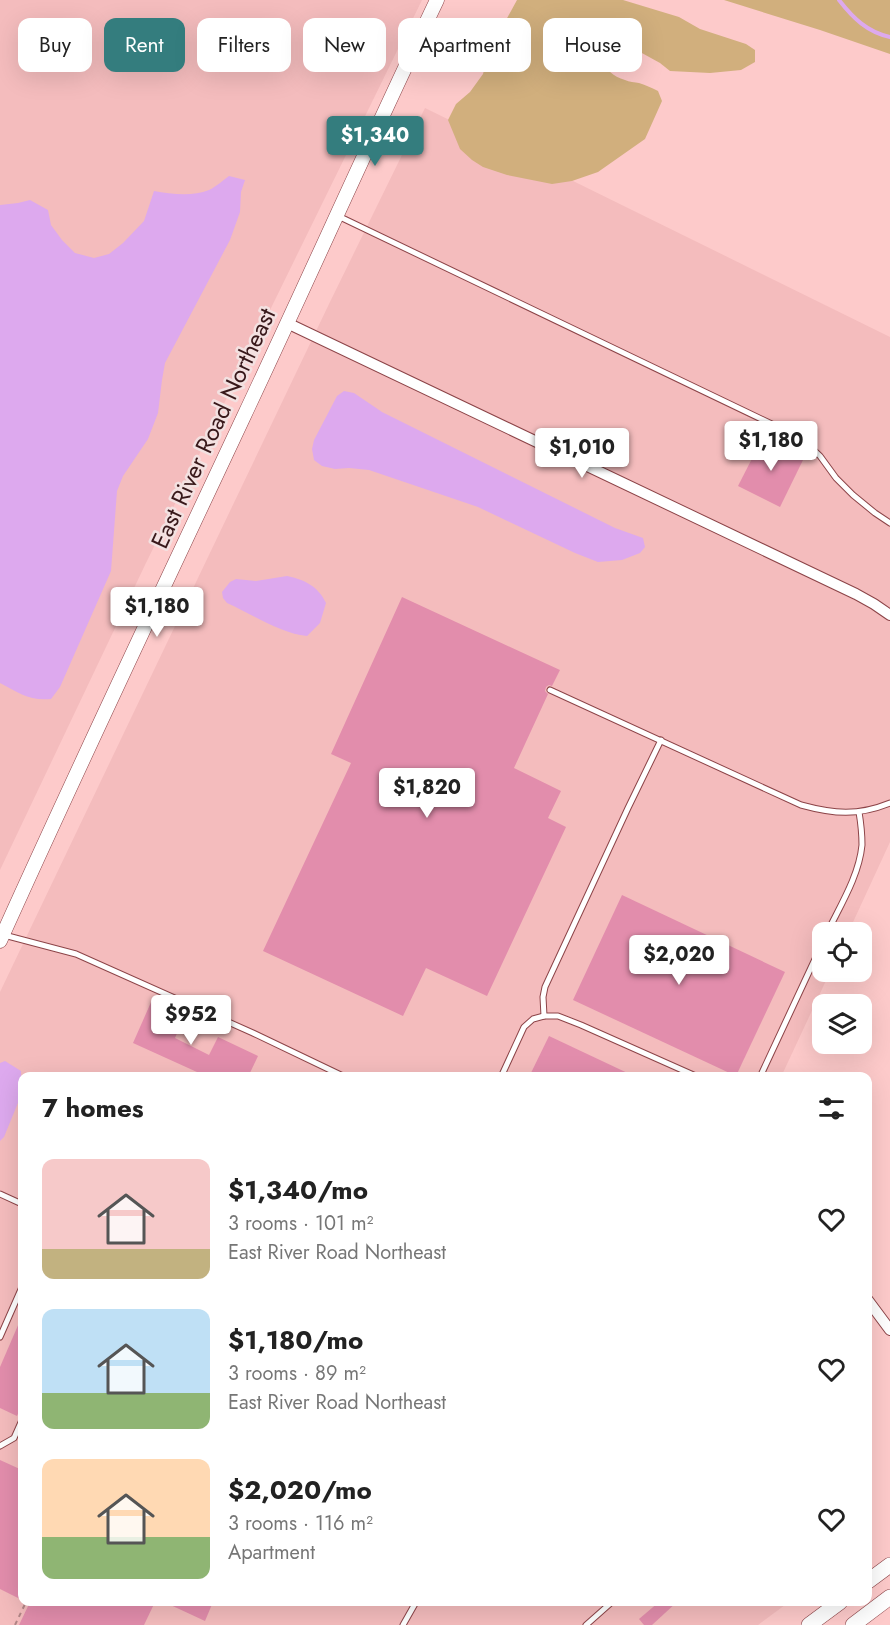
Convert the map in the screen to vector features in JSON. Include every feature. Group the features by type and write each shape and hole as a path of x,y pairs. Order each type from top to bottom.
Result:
{"main road":[{"path":"872,1578 890,1565"},
{"path":"853,1625 890,1597"},
{"path":"810,1625 835,1606"}],"street":[{"name":"East River Road Northeast","path":"1,936 437,0"},
{"path":"288,323 856,594 890,615"},
{"path":"872,1306 890,1330"}],"lane":[{"path":"336,215 801,438 820,456 853,495 890,523"},
{"path":"550,690 801,805 834,813 859,812 890,803"},
{"path":"544,1016 545,987 661,740"},
{"path":"832,922 857,865 862,840 859,812"},
{"path":"1,936 76,954 335,1072"},
{"path":"762,1072 812,965"},
{"path":"503,1072 524,1028 533,1018 544,1016 558,1016 574,1022 687,1072"},
{"path":"0,1194 18,1202"},
{"path":"0,1337 18,1296"},
{"path":"0,1446 14,1438 18,1429"},
{"path":"403,1625 414,1606"},
{"path":"585,1625 607,1606"}],"path":[{"path":"15,1625 24,1606"}],"shaded area":[{"path":"0,0 422,0 413,18 398,18 398,49 145,565 0,870"},
{"path":"517,0 623,0 679,17 700,29 746,44 755,50 755,62 741,70 710,73 670,71 642,53 642,18 543,18 543,72 610,72 619,78 658,91 662,101 645,139 598,172 572,181 552,184 507,175 483,167 460,149 448,120 456,104 470,92 484,72 531,72 531,18 507,18"},
{"path":"724,0 890,0 890,54 820,30"},
{"path":"425,108 890,337 890,842 853,922 812,922 812,982 825,982 820,994 812,994 812,1011 783,1072 18,1072 18,1606 784,1606 758,1625 0,1625 0,992"},
{"path":"229,176 245,180 241,192 240,212 230,240 165,363 158,413 148,439 123,476 117,491 111,571 60,687 51,699 24,696 0,683 0,205 30,200 48,210 51,225 62,240 75,253 94,258 109,254 144,221 154,191 196,194 212,189"},
{"path":"344,391 354,393 382,412 615,528 643,538 645,547 640,553 622,560 598,562 478,507 369,470 335,469 322,466 314,460 312,449 314,440 337,396"},
{"path":"287,576 310,585 319,592 326,603 320,623 307,636 276,627 227,603 223,598 222,592 230,582 236,579 256,581"},
{"path":"5,1061 21,1072 18,1072 18,1103 4,1137 0,1141 0,1063"}],"building":[{"path":"763,437 804,458 780,507 738,486"},
{"path":"402,597 560,670 552,686 546,687 545,691 548,694 514,768 561,791 548,818 566,827 487,996 426,968 403,1016 263,951 351,763 331,754"},
{"path":"622,895 785,972 738,1072 727,1072 573,1000"},
{"path":"152,1000 185,1015 175,1038 209,1055 218,1037 258,1056 250,1072 197,1072 133,1043"},
{"path":"549,1036 625,1072 531,1072"},
{"path":"18,1325 17,1416 0,1408 0,1367"},
{"path":"0,1460 18,1468 18,1598 0,1589"},
{"path":"28,1606 153,1606 144,1625 19,1625"},
{"path":"173,1606 211,1606 205,1621"},
{"path":"654,1606 673,1606 652,1625 644,1625 639,1619"}],"waterway":[{"path":"839,0 861,23 874,32 890,37"}]}
